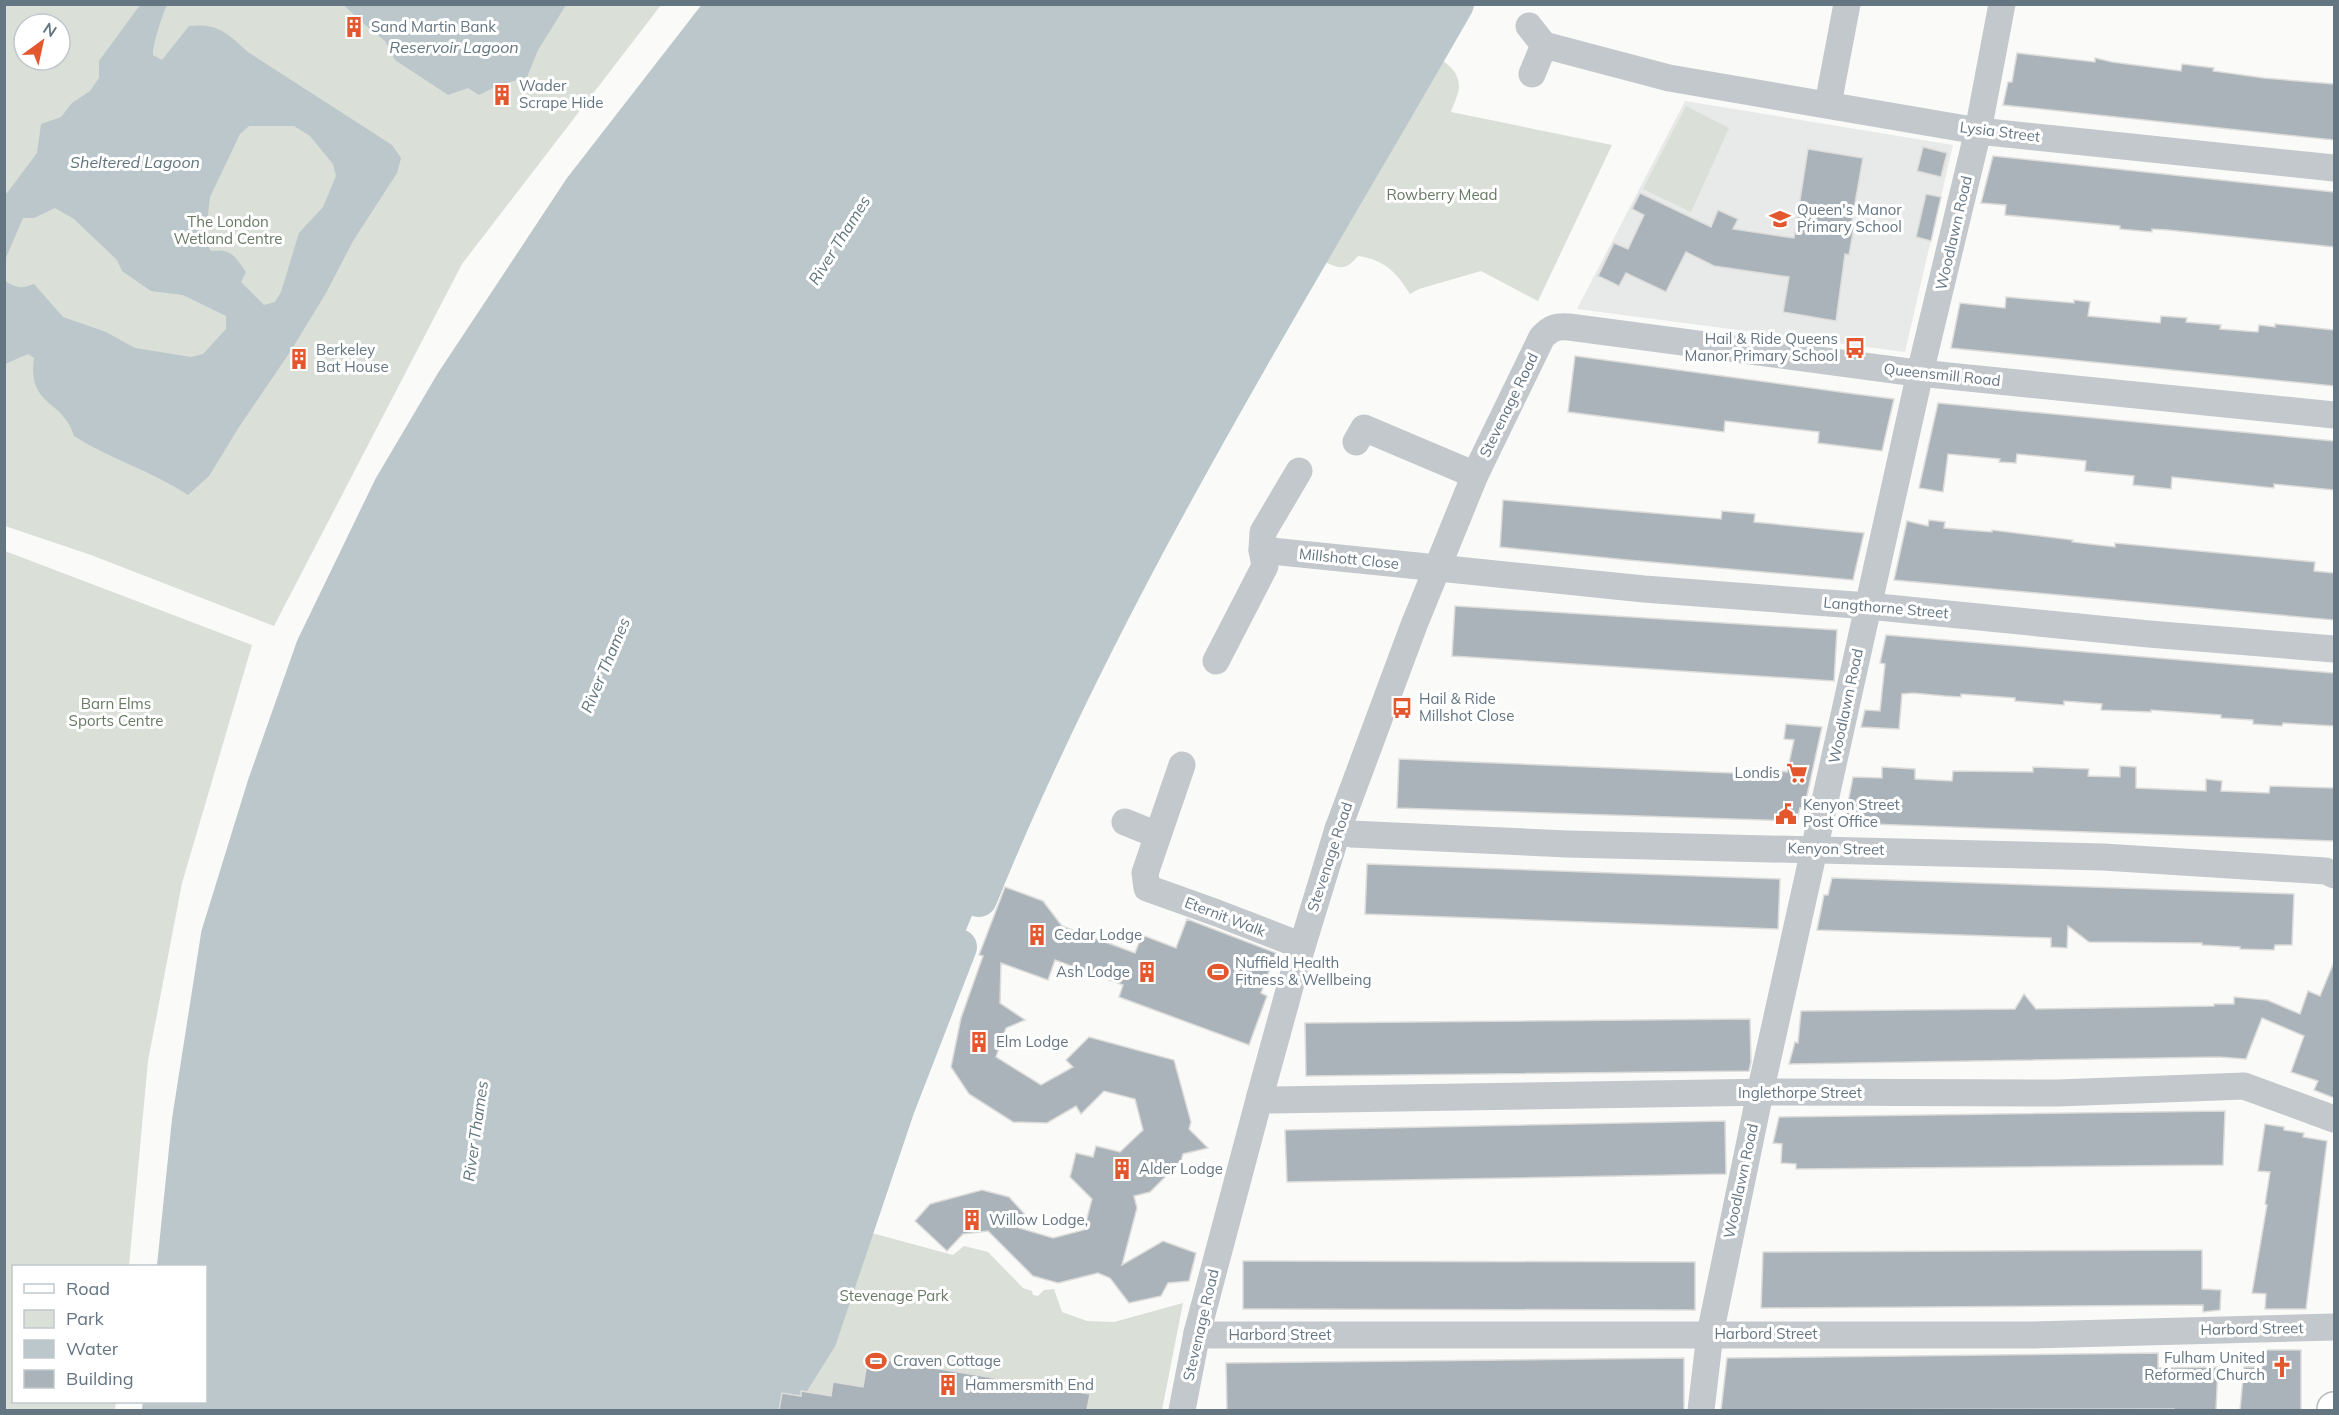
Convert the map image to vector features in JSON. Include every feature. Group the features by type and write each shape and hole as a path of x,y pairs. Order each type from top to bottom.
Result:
{"street":[{"path":"1827,104 1847,4"},
{"name":"Woodlawn Road","path":"1701,1410 1710,1334 1760,1093 1920,373 1978,131 2002,4"},
{"name":"Lysia Street","path":"1532,74 1537,36 1669,78 1978,131 2334,168"},
{"name":"Queensmill Road","path":"1551,329 1559,326 1569,327 1920,373 2334,415"},
{"name":"Stevenage Road","path":"1182,1410 1197,1333 1260,1096 1338,829 1436,569 1475,475 1542,337 1551,329"},
{"path":"1359,427 1475,475"},
{"path":"1216,662 1265,566 1262,550 1263,532 1299,471"},
{"name":"Millshott Close","path":"1262,550 1436,569"},
{"name":"Langthorne Street","path":"1436,569 2334,649"},
{"path":"1125,822 1157,835 1182,765"},
{"name":"Kenyon Street","path":"1338,829 1351,834 1556,843 2103,857 2326,871 2334,874"},
{"name":"Eternit Walk","path":"1157,835 1145,873 1147,888 1302,946"},
{"name":"Inglethorpe Street","path":"1260,1096 1272,1100 1760,1093 2058,1093 2244,1086 2334,1119"},
{"name":"Harbord Street","path":"1197,1333 1236,1335 2032,1335 2334,1327"}],"shaded area":[{"name":"Queen's Manor Primary School","path":"1685,101 1953,145 1905,352 1577,309"}],"green space":[{"name":"The London Wetland Centre","path":"5,5 661,5 462,264 274,626 91,555 5,526"},
{"name":"Rowberry Mead","path":"1429,52 1449,66 1457,75 1459,88 1451,112 1612,145 1538,301 1481,271 1419,289 1410,294 1395,273 1383,264 1358,256 1346,266 1334,266 1323,261 1330,250 1315,244 1358,176"},
{"path":"1686,106 1729,128 1691,212 1643,189"},
{"name":"Barn Elms Sports Centre","path":"5,551 252,645 182,883 148,1061 129,1265 12,1265 12,1403 116,1403 115,1410 5,1410"},
{"name":"Stevenage Park","path":"857,1229 953,1255 964,1246 988,1252 1023,1288 1032,1291 1033,1295 1038,1296 1044,1290 1054,1289 1062,1312 1087,1321 1114,1322 1183,1303 1162,1410 774,1410 819,1338"}],"water":[{"name":"Sheltered Lagoon","path":"140,5 167,5 156,37 153,55 162,60 189,26 215,28 228,35 248,52 392,145 401,158 397,173 353,241 326,293 290,352 209,476 188,495 74,436 69,424 47,402 36,386 33,374 34,358 28,354 5,364 5,281 19,287 34,284 63,317 106,332 135,348 191,357 203,354 226,329 226,316 183,295 151,291 122,271 117,260 74,219 55,208 34,218 23,218 5,260 5,194 37,153 41,124 61,117 72,103 90,91 99,78 99,61","holes":["249,126 294,126 310,136 333,164 336,176 323,207 299,233 281,292 275,302 264,305 241,282 246,272 236,258 228,252 211,251 205,242 210,197 240,134"]},
{"name":"Reservoir Lagoon","path":"344,5 566,5 538,50 527,77 497,86 479,95 468,88 448,95 395,60 385,41"},
{"name":"River Thames","path":"725,5 1456,5 1198,448 1046,745 995,859 940,994 897,1108 819,1338 774,1410 160,1410 161,1403 207,1403 207,1265 175,1265 190,1120 219,935 265,786 314,647 391,488 453,383 582,188"}],"building":[{"path":"2017,53 2095,62 2095,58 2181,71 2182,64 2264,78 2334,84 2334,140 2003,105 2008,82 2012,82"},
{"path":"1923,147 1947,153 1941,177 1917,171"},
{"path":"1808,149 1863,158 1851,226 1854,227 1849,255 1845,254 1836,321 1783,312 1789,277 1714,266 1686,252 1666,292 1626,273 1619,286 1598,276 1614,243 1628,249 1644,215 1632,209 1640,193 1711,227 1718,210 1738,219 1733,229 1794,238"},
{"path":"1993,156 2334,192 2334,247 2168,230 2152,229 2152,232 2120,229 2120,226 2005,215 2006,205 1981,203"},
{"path":"1926,194 1941,197 1931,241 1916,237"},
{"path":"2006,297 2074,303 2074,300 2090,302 2088,316 2160,323 2161,316 2187,318 2186,322 2221,325 2220,329 2258,332 2259,325 2275,327 2275,324 2334,330 2334,386 1951,348 1960,303 2005,308"},
{"path":"1575,356 1894,399 1882,451 1818,443 1819,432 1725,421 1724,432 1568,412"},
{"path":"1938,403 2334,441 2334,490 2274,484 2274,488 2172,477 2171,489 2133,485 2134,476 2085,471 2086,461 2017,454 2016,463 1999,462 2000,459 1948,454 1943,492 1919,488"},
{"path":"1503,500 1721,519 1722,511 1755,514 1754,522 1864,533 1853,580 1628,560 1500,547"},
{"path":"1929,520 1945,522 1944,528 1992,532 1992,530 2115,547 2115,543 2315,562 2314,571 2334,573 2334,620 1894,580 1907,521 1928,526"},
{"path":"1455,606 1837,630 1834,681 1452,656"},
{"path":"1886,635 2334,673 2334,726 2253,724 2253,720 2221,718 2221,715 2151,710 2151,712 2101,710 2102,704 2064,701 2064,705 2015,701 2015,698 1913,693 1902,694 1899,729 1861,727 1865,710 1880,711 1885,664 1880,663"},
{"path":"1786,724 1822,727 1804,809 1800,808 1797,821 1397,808 1399,759 1782,775 1782,771 1787,772 1794,740 1784,739"},
{"path":"2120,766 2136,767 2136,788 2206,791 2206,779 2222,781 2221,791 2269,793 2270,786 2334,788 2334,841 1844,823 1853,777 1882,778 1882,767 1915,769 1915,779 1952,781 1953,771 2033,772 2033,767 2089,769 2088,776 2120,777"},
{"path":"1367,864 1780,879 1778,929 1365,914"},
{"path":"1832,878 2294,894 2292,945 2275,945 2274,950 2240,949 2240,947 2202,945 2202,943 2089,942 2068,926 2067,948 2051,947 2051,938 1817,930 1824,895 1828,895"},
{"path":"1005,887 1043,901 1062,926 1135,953 1142,935 1176,948 1187,919 1276,953 1261,993 1267,996 1249,1045 1119,997 1123,985 1055,960 1048,980 1001,963 1000,1003 1025,1020 1006,1028 996,1057 1041,1085 1073,1067 1066,1060 1089,1037 1174,1060 1191,1122 1189,1129 1208,1148 1183,1154 1181,1161 1150,1192 1134,1196 1137,1208 1122,1265 1163,1241 1196,1253 1189,1281 1168,1283 1161,1296 1129,1303 1110,1278 1098,1273 1058,1283 1033,1276 988,1231 963,1234 947,1251 915,1221 930,1204 982,1190 1009,1197 1029,1219 1019,1228 1053,1238 1084,1230 1092,1199 1070,1177 1076,1153 1093,1157 1096,1146 1120,1152 1143,1130 1135,1099 1104,1091 1081,1114 1076,1106 1047,1123 1013,1122 969,1094 951,1067 961,1018 983,956 979,955"},
{"path":"2334,962 2334,1098 2314,1090 2318,1081 2291,1072 2304,1036 2262,1018 2246,1059 2219,1057 1789,1064 1795,1042 1798,1043 1801,1011 2015,1009 2024,994 2036,1009 2214,1006 2214,1004 2234,1004 2234,997 2267,1000 2300,1014 2308,991 2320,996"},
{"path":"1750,1019 1751,1062 1749,1071 1306,1076 1305,1023"},
{"path":"2225,1111 2223,1165 1796,1169 1796,1164 1781,1163 1782,1144 1773,1143 1779,1117"},
{"path":"1725,1121 1726,1174 1287,1182 1285,1130"},
{"path":"2265,1124 2304,1133 2303,1137 2327,1141 2306,1309 2265,1309 2266,1294 2252,1293 2267,1205 2265,1204 2270,1172 2258,1171"},
{"path":"2202,1250 2202,1289 2221,1290 2220,1310 2203,1312 2203,1305 1761,1308 1763,1252"},
{"path":"1243,1261 1695,1262 1695,1310 1243,1309"},
{"name":"Fulham United Reformed Church","path":"2263,1350 2301,1350 2301,1410 2240,1410 2244,1367 2262,1367"},
{"path":"2158,1353 2158,1368 2218,1367 2216,1410 1721,1410 1727,1358"},
{"name":"Hammersmith End","path":"868,1357 1090,1394 1087,1410 779,1410 782,1393 801,1396 801,1391 831,1396 833,1382 863,1387"},
{"path":"1684,1358 1684,1410 1227,1410 1226,1363"}],"waterway":[{"path":"175,1265 190,1120 219,935 265,786 314,647 391,488 453,383 582,188 725,4"},
{"path":"979,899 1029,782 1083,668 1141,555 1202,444 1456,4"},
{"path":"774,1410 819,1338 897,1107 959,947"},
{"path":"160,1410 161,1403"}],"place":[{"name":"Sand Martin Bank","path":"354,27"},
{"name":"Wader Scrape Hide","path":"502,95"},
{"name":"Queen's Manor Primary School","path":"1780,219"},
{"name":"Hail & Ride Queens Manor Primary School","path":"1855,348"},
{"name":"Berkeley Bat House","path":"299,359"},
{"name":"Hail & Ride Millshot Close","path":"1402,708"},
{"name":"Londis","path":"1797,773"},
{"name":"Kenyon Street Post Office","path":"1786,814"},
{"name":"Cedar Lodge","path":"1037,935"},
{"name":"Ash Lodge","path":"1147,972"},
{"name":"Nuffield Health Fitness & Wellbeing","path":"1218,972"},
{"name":"Elm Lodge","path":"979,1042"},
{"name":"Alder Lodge","path":"1122,1169"},
{"name":"Willow Lodge,","path":"972,1220"},
{"name":"Craven Cottage","path":"876,1361"},
{"name":"Fulham United Reformed Church","path":"2282,1367"},
{"name":"Hammersmith End","path":"948,1385"}]}
